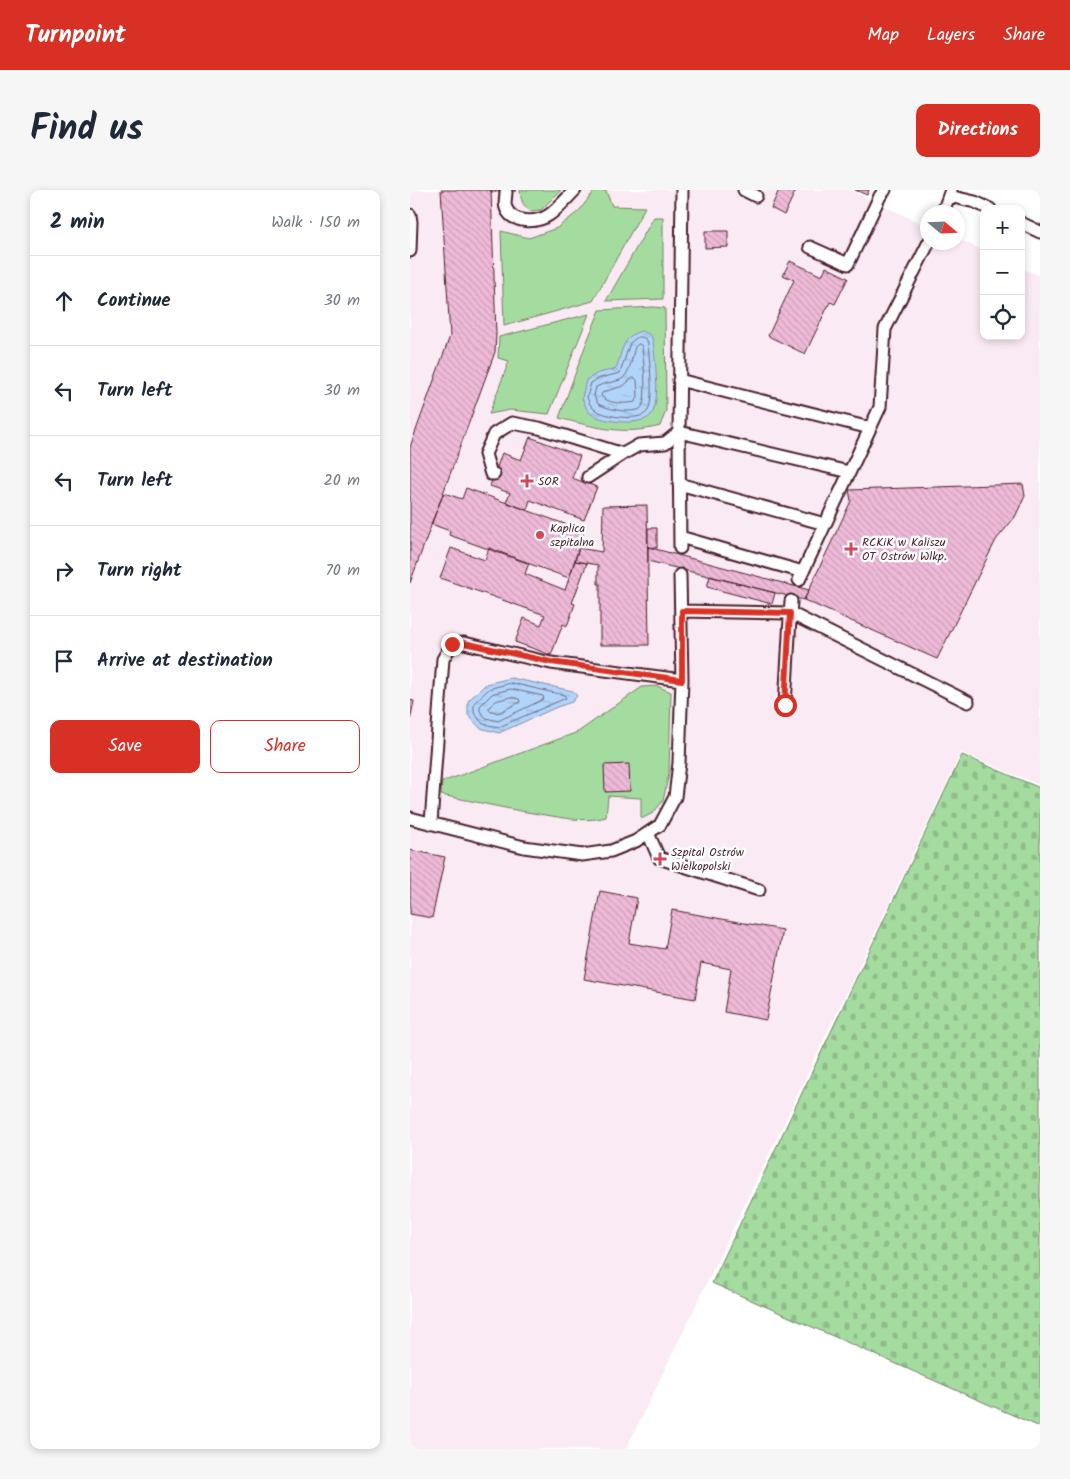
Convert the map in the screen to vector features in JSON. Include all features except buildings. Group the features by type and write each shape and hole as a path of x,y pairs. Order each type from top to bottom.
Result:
{"lane":[{"path":"506,192 506,208 512,215 525,221 537,220 549,215 575,190"},
{"path":"682,190 679,380 680,543 801,576 880,407 885,329 924,250"},
{"path":"744,190 756,196"},
{"path":"810,247 848,264 880,196 885,190"},
{"path":"946,205 950,193 981,205"},
{"path":"410,215 410,251"},
{"path":"1025,225 1040,232"},
{"path":"679,380 870,428"},
{"path":"494,474 491,474 485,454 494,434 512,423 539,428 623,454"},
{"path":"588,477 639,445 665,442 679,432 849,472"},
{"path":"679,484 825,524"},
{"path":"410,818 524,847 582,855 611,851 636,841 660,825 675,797 678,763 682,680 680,576"},
{"path":"785,705 791,601"},
{"path":"682,611 790,613 968,702"},
{"path":"431,823 443,659 452,644 464,643 551,662 682,680"},
{"path":"648,833 659,858 759,890"}],"shaded area":[{"name":"Szpital Ostrów Wielkopolski","path":"410,190 849,190 920,223 920,250 965,250 965,242 980,249 980,340 1025,340 1025,270 1040,276 1040,785 961,753 626,1449 410,1449"}],"green space":[{"path":"520,190 561,190 541,210 530,211 522,202"},
{"path":"595,190 606,191 612,206 645,207 593,301 504,326 501,231 529,238 557,228 579,211"},
{"path":"654,217 663,217 663,299 606,301"},
{"path":"665,308 666,411 660,426 647,429 621,430 597,427 559,418 600,310"},
{"path":"589,314 549,414 510,410 489,414 509,361 498,358 499,337"},
{"path":"657,686 671,692 669,773 663,801 653,813 641,819 641,798 608,796 606,817 586,820 524,812 441,795 442,782 578,732 642,687"},
{"path":"962,755 1040,788 1040,1427 712,1283"}],"water":[{"path":"642,331 651,335 655,358 657,391 651,415 639,421 620,422 610,421 594,415 588,411 582,398 586,380 598,373 616,369 624,346 630,336"},
{"path":"511,678 573,691 577,696 572,702 499,733 480,728 468,715 468,701 486,684"}],"place":[{"name":"SOR","path":"527,481"},
{"name":"Kaplica szpitalna","path":"540,535"},
{"name":"RCKiK w Kaliszu OT Ostrów Wlkp.","path":"851,549"},
{"name":"Szpital Ostrów Wielkopolski","path":"660,859"}],"route":[{"path":"452,644 464,643 551,662 682,680 682,611 790,613 785,705"}]}
